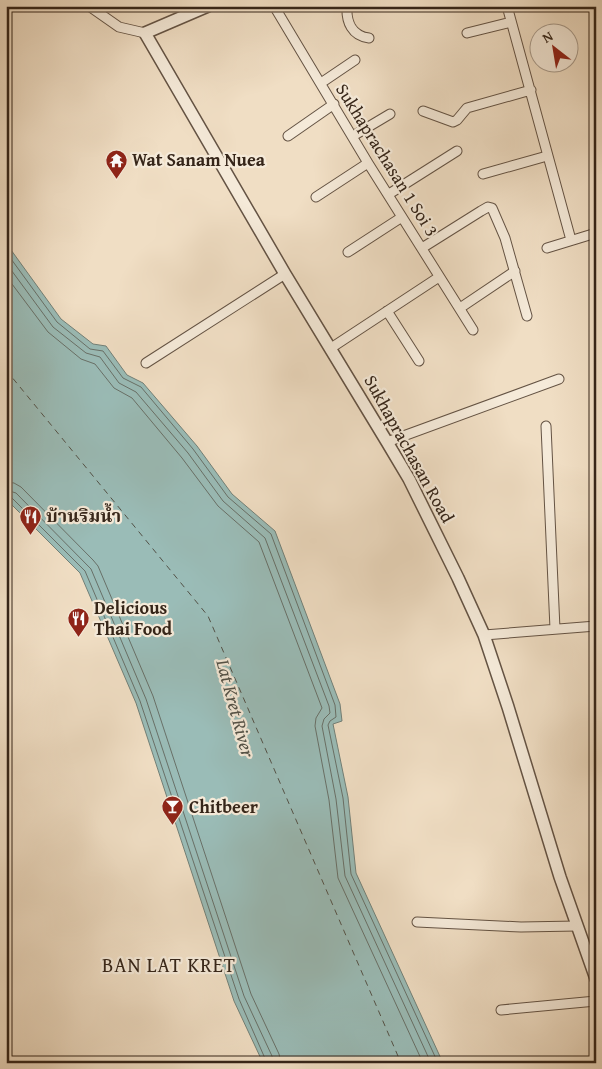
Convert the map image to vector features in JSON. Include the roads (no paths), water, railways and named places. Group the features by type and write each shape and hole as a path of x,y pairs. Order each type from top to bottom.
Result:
{"street":[{"path":"89,6 119,27 145,33 208,6"},
{"name":"Sukhaprachasan 1 Soi 3","path":"274,6 368,163 473,330"},
{"path":"348,6 348,22 361,37 369,38"},
{"path":"507,6 571,240"},
{"path":"467,33 511,22"},
{"name":"Sukhaprachasan Road","path":"145,33 285,274 388,442 409,479 458,578 484,635 560,877 596,979"},
{"path":"320,83 355,60"},
{"path":"423,111 453,122 467,108 531,90"},
{"path":"288,136 334,104"},
{"path":"353,136 390,114"},
{"path":"388,194 457,151"},
{"path":"483,174 547,156"},
{"path":"316,198 368,163"},
{"path":"422,248 488,207 492,208 506,238 527,316"},
{"path":"348,252 402,217"},
{"path":"547,248 596,233"},
{"path":"460,308 515,271"},
{"path":"146,363 285,274"},
{"path":"331,348 439,277"},
{"path":"387,311 419,361"},
{"path":"388,442 559,380"},
{"path":"546,426 554,628"},
{"path":"484,635 596,626"},
{"path":"417,922 521,927 577,926"},
{"path":"500,1010 596,1001"}],"water":[{"name":"Lat Kret River","path":"6,243 61,319 93,344 106,346 127,375 143,383 197,446 232,494 275,531 340,704 342,721 333,724 348,797 356,873 443,1063 263,1063 234,1001 136,703 80,573 6,499"}],"place":[{"name":"Wat Sanam Nuea","path":"116,179"},
{"name":"บ้านริมน้ำ","path":"30,535"},
{"name":"Delicious Thai Food","path":"78,637"},
{"name":"Chitbeer","path":"173,826"}],"district":[{"name":"BAN LAT KRET","path":"169,965"}]}
